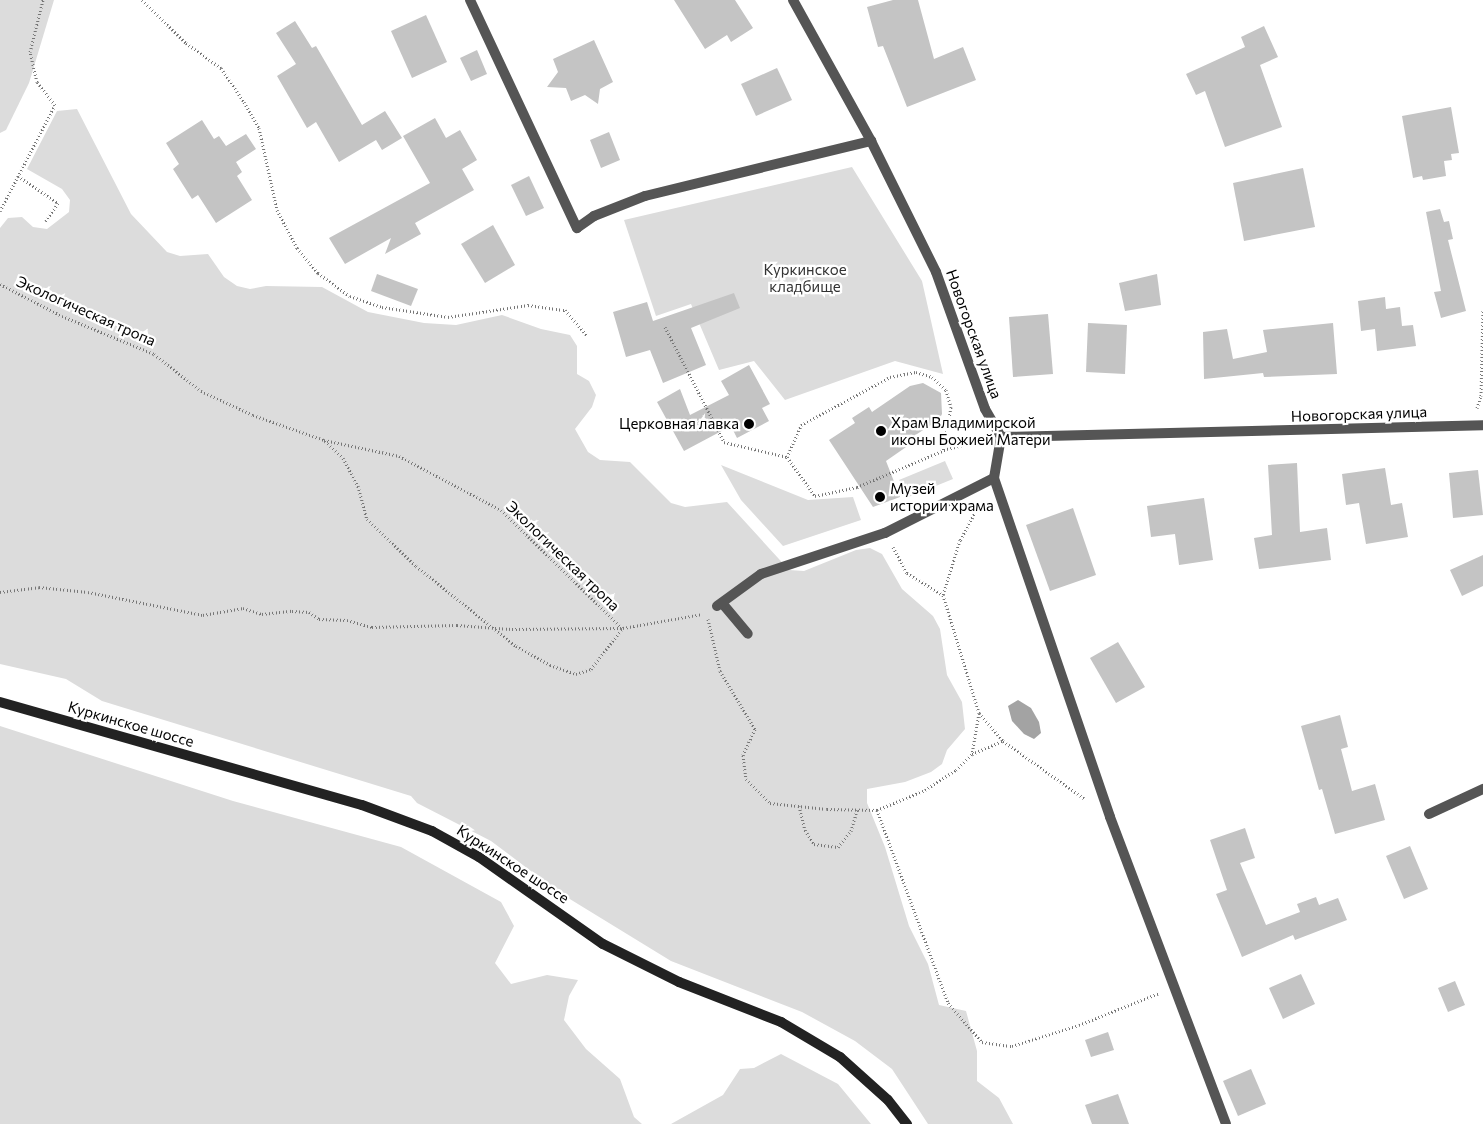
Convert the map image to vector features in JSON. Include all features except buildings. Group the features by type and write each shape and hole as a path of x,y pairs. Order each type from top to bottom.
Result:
{"main road":[{"name":"Куркинское шоссе","path":"0,702 362,805 432,831 479,857 603,944 679,982 781,1022 840,1057 888,1100 907,1124"}],"street":[{"path":"470,0 577,228 594,216 645,196 871,141"},
{"name":"Новогорская улица","path":"793,0 871,141 936,272 985,409 1001,436 1483,425"},
{"path":"1001,436 994,478 1110,817 1172,987 1226,1124"},
{"path":"748,634 720,605 761,574 885,532 994,478"},
{"path":"1429,814 1483,789"}],"path":[{"path":"0,211 56,105 37,82 30,52 43,0"},
{"path":"142,0 186,43 221,68 244,102 259,128 277,210 298,248 318,273 350,296 382,307 448,317 537,306 564,310 587,335"},
{"path":"18,176 58,203 46,221"},
{"name":"Экологическая тропа","path":"0,284 62,316 150,352 201,391 253,415 324,440 399,456 501,510 623,628 707,613 720,671 755,729 743,755 746,780 770,803 799,806"},
{"path":"1481,396 1483,310"},
{"path":"665,327 724,442 786,457 815,496 857,487 943,451 1001,436"},
{"path":"786,457 802,425 890,377 916,372 932,377 946,390 951,407 943,451"},
{"path":"324,440 343,458 358,486 366,519 416,566 463,601 489,628 550,665 576,674 592,669 623,628"},
{"path":"994,478 960,540 943,595 979,713 1003,741 1110,817"},
{"path":"885,532 907,574 943,595"},
{"path":"0,592 39,587 88,592 203,615 243,608 262,614 308,612 319,620 347,620 372,627 457,625 489,628 623,628"},
{"path":"972,754 979,713"},
{"path":"857,810 851,831 838,847 814,844 804,830 799,806 877,810 926,790 956,770 972,754 1003,741"},
{"path":"877,810 948,1003 982,1042 1012,1046 1079,1025 1172,987"}],"green space":[{"path":"0,0 54,0 29,83 6,130 0,133"},
{"path":"77,109 131,214 167,252 180,256 208,254 224,277 237,286 250,289 266,286 322,287 368,312 424,323 456,325 502,315 541,329 570,335 577,346 577,374 589,381 596,395 592,407 575,429 588,452 600,460 630,462 671,503 685,507 727,502 789,570 804,571 856,550 870,548 882,554 902,589 933,616 940,629 947,675 962,702 965,729 947,750 942,764 931,772 905,782 867,789 867,803 885,847 909,926 928,964 939,1005 966,1011 977,1051 977,1081 999,1098 1013,1124 928,1124 892,1069 855,1041 802,1012 671,961 560,893 491,841 417,803 411,796 102,701 66,679 0,664 0,228 8,218 22,217 33,227 47,229 69,212 70,200 62,189 27,169 57,111"},
{"name":"Куркинское кладбище","path":"852,167 922,281 943,374 895,361 785,400 754,361 719,370 691,304 656,316 624,220"},
{"path":"945,461 953,479 906,498 899,480"},
{"path":"721,465 808,500 853,497 861,520 783,546 741,500"},
{"path":"0,726 233,801 401,847 501,902 514,926 495,963 511,984 547,975 578,980 569,996 564,1020 586,1049 620,1079 634,1117 642,1124 0,1124"},
{"path":"781,1054 838,1084 871,1124 671,1124 723,1095 740,1069 754,1068"}],"shaded area":[{"path":"1018,700 1031,708 1039,722 1041,733 1034,739 1024,734 1012,721 1008,706"}],"place":[{"name":"Церковная лавка","path":"749,424"},
{"name":"Храм Владимирской иконы Божией Матери","path":"881,431"},
{"name":"Музей истории храма","path":"880,497"}]}
